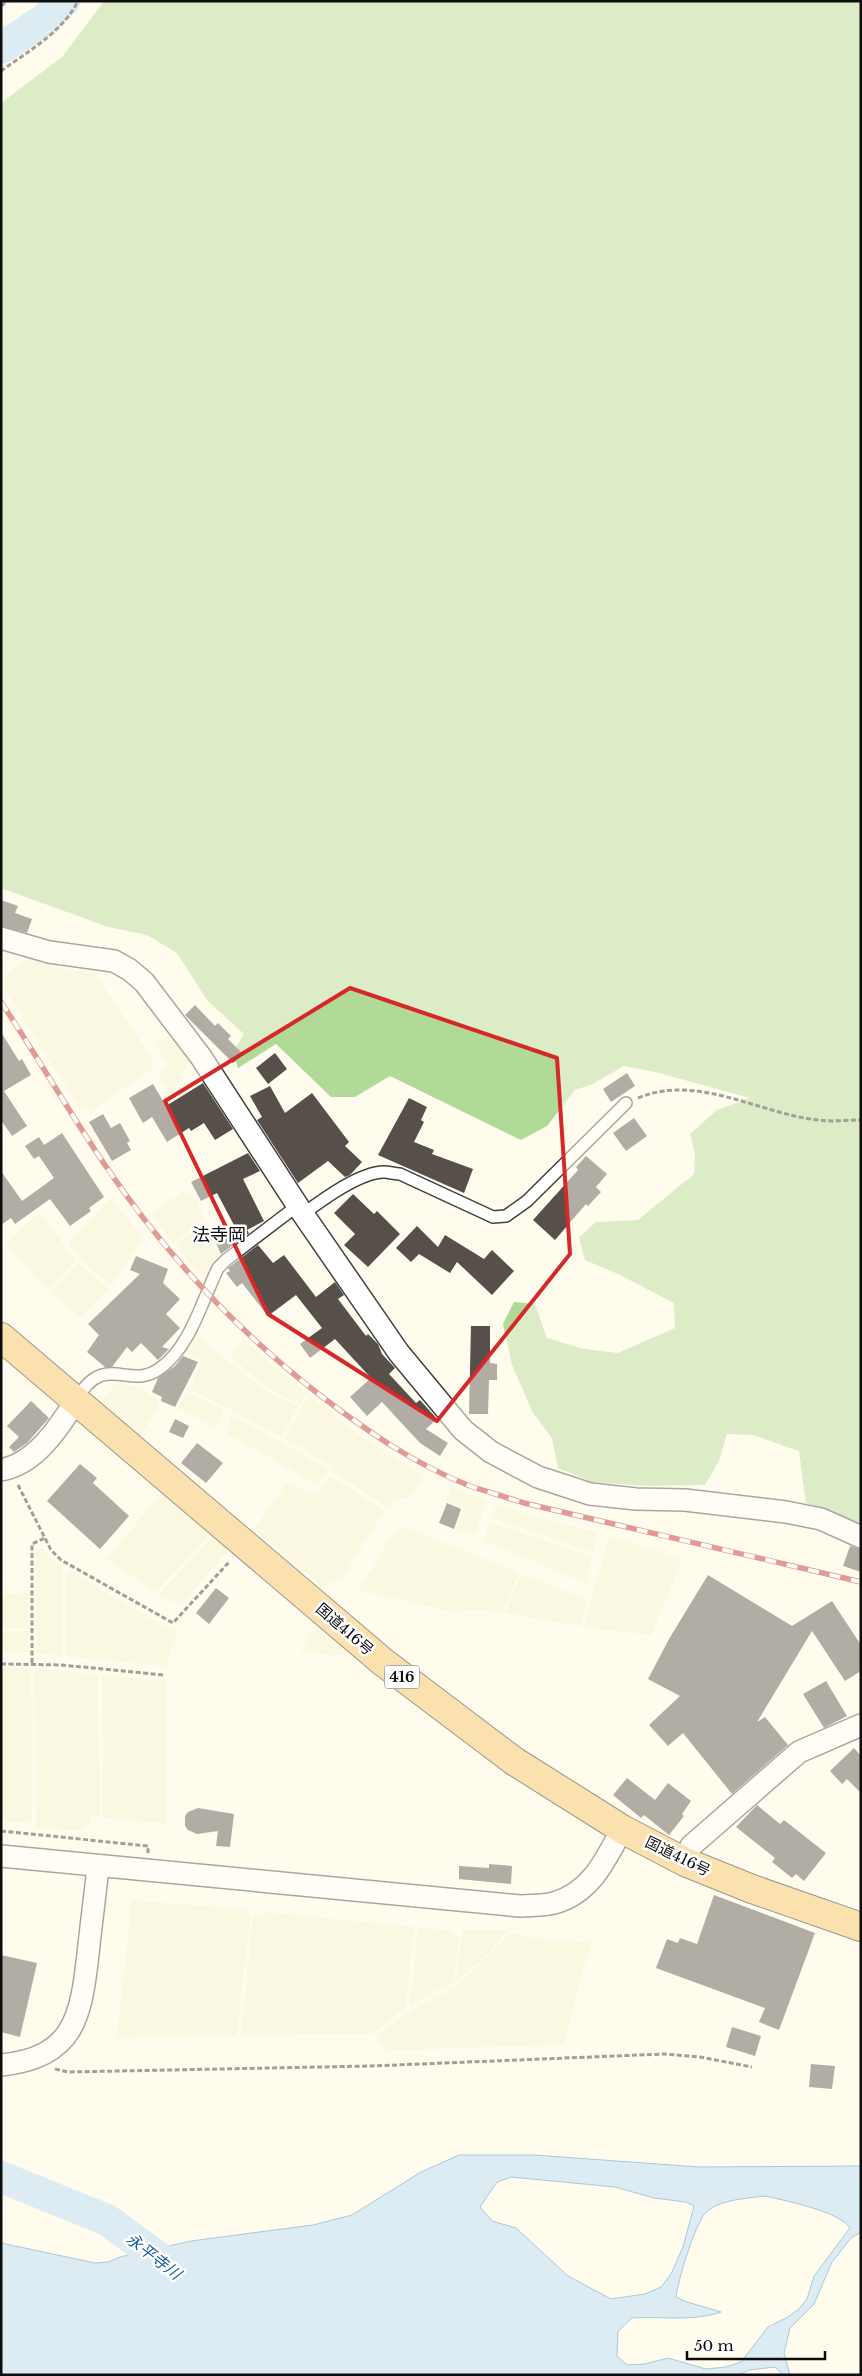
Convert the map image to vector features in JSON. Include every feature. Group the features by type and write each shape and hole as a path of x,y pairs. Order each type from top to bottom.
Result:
{"highway":[{"name":"国道416号","path":"1,1336 383,1662 514,1761 622,1829 685,1862 752,1889 861,1927"}],"street":[{"path":"1,938 49,952 114,961 130,970 144,982 201,1056 300,1210 399,1353 463,1430 491,1452 538,1477 590,1494 636,1499 685,1500 786,1512 821,1519 861,1537"},
{"path":"6,1469 26,1461 62,1423 76,1400"},
{"path":"685,1862 691,1846 799,1752 861,1725"},
{"path":"1,1856 98,1867 520,1906 554,1904 576,1893 597,1874 622,1829"},
{"path":"1,2065 23,2063 38,2058 50,2051 69,2032 79,2014 85,1983 98,1867"}],"lane":[{"path":"76,1400 85,1385 96,1376 112,1374 139,1375 156,1371 173,1358 190,1329 218,1268 226,1260 300,1210 370,1175 384,1172 400,1174 493,1217 506,1216 527,1201 626,1103"}],"path":[{"path":"1,6 8,1"},
{"path":"1,71 49,36 78,1"},
{"path":"626,1103 648,1094 687,1089 818,1120 861,1120"},
{"path":"6,1469 51,1550 60,1560 174,1623 246,1544"},
{"path":"32,1664 32,1544 44,1538"},
{"path":"1,1664 32,1664 163,1675"},
{"path":"1,1832 148,1846 147,1871"},
{"path":"38,2058 52,2068 68,2072 371,2066 664,2054 700,2057 752,2067"}],"highlighted area":[{"path":"350,988 557,1058 570,1254 437,1421 268,1314 165,1101"}],"green space":[{"path":"104,1 861,1 861,1524 806,1503 799,1451 753,1435 727,1434 719,1461 705,1485 646,1486 592,1482 558,1468 552,1438 533,1413 512,1365 503,1324 514,1302 535,1304 547,1338 584,1349 618,1353 675,1328 674,1303 618,1274 585,1260 579,1237 596,1222 638,1220 694,1174 695,1154 690,1134 717,1110 750,1098 655,1072 624,1066 593,1084 575,1090 547,1126 521,1140 390,1076 355,1097 331,1097 276,1044 238,1068 233,1052 244,1034 207,1000 177,953 147,935 108,927 4,889 1,891 1,103 62,57"},
{"path":"28,958 66,969 94,972 152,1058 153,1068 90,1112 87,1106 81,1110 3,986 7,973"},
{"path":"173,1033 188,1054 189,1062 172,1094 159,1075 167,1068 168,1064 155,1044"},
{"path":"184,1191 187,1196 193,1194 204,1219 173,1243 151,1214"},
{"path":"111,1199 143,1237 112,1285 90,1269 68,1243"},
{"path":"40,1212 75,1261 49,1290 5,1245"},
{"path":"205,1222 220,1260 206,1281 175,1245"},
{"path":"78,1263 108,1289 81,1317 51,1292"},
{"path":"196,1335 249,1379 276,1397 298,1406 282,1437 190,1389 202,1361 188,1353"},
{"path":"243,1339 306,1394 300,1404 278,1394 252,1375 230,1355"},
{"path":"117,1382 144,1389 160,1404 140,1437 100,1404"},
{"path":"186,1392 223,1410 217,1428 178,1408"},
{"path":"309,1396 359,1435 423,1475 411,1496 393,1501 389,1508 333,1472 335,1467 284,1438"},
{"path":"232,1415 328,1469 318,1485 226,1433"},
{"path":"330,1476 384,1511 343,1577 322,1587 254,1529 287,1483 317,1496"},
{"path":"451,1487 487,1501 474,1534 457,1529 465,1508 446,1501"},
{"path":"164,1490 212,1532 156,1592 107,1559"},
{"path":"496,1505 548,1521 597,1532 593,1552 492,1518"},
{"path":"490,1522 592,1557 586,1583 484,1541"},
{"path":"402,1526 519,1573 502,1612 480,1610 448,1611 358,1590 380,1557 387,1542"},
{"path":"214,1535 230,1548 181,1605 158,1595"},
{"path":"609,1536 682,1560 651,1635 584,1627"},
{"path":"35,1549 44,1549 54,1562 61,1566 62,1656 37,1653"},
{"path":"72,1572 161,1625 177,1631 166,1666 65,1656 66,1575"},
{"path":"521,1574 587,1600 581,1626 505,1613"},
{"path":"28,1593 29,1628 1,1628 1,1594"},
{"path":"316,1624 352,1653 331,1656 317,1652 301,1653"},
{"path":"29,1631 30,1652 1,1652 1,1632"},
{"path":"1,1668 31,1668 32,1823 1,1822"},
{"path":"35,1668 92,1674 98,1677 100,1817 89,1817 89,1826 83,1826 81,1831 36,1827"},
{"path":"102,1675 166,1681 166,1823 103,1818"},
{"path":"132,1900 247,1910 247,1913 250,1914 237,2035 117,2037"},
{"path":"264,1912 414,1927 406,2007 371,2034 241,2035 253,1915 262,1917"},
{"path":"418,1928 453,1930 453,1935 459,1937 453,1982 410,2005"},
{"path":"463,1930 507,1931 485,1956 456,1982"},
{"path":"511,1933 545,1940 591,1942 563,2044 385,2051 376,2036 410,2011 459,1985"}],"water":[{"path":"459,2155 534,2155 699,2167 861,2166 861,2232 851,2238 832,2262 814,2304 790,2328 784,2353 790,2375 783,2375 775,2367 749,2370 739,2375 1,2375 1,2243 95,2263 108,2262 120,2257 191,2241 313,2225 352,2215 421,2172","holes":["511,2177 615,2187 654,2198 686,2202 694,2206 683,2247 671,2274 661,2287 645,2294 611,2299 568,2276 516,2228 492,2221 480,2207 497,2182","765,2196 824,2212 844,2222 850,2228 814,2276 807,2299 799,2309 768,2327 741,2362 726,2367 706,2369 668,2358 645,2364 627,2365 617,2356 618,2331 632,2318 688,2318 721,2312 676,2297 691,2243 704,2215 715,2206 734,2200"]}],"building":[{"path":"1,900 18,906 15,913 32,919 27,933 1,926"},
{"path":"195,1005 215,1026 218,1023 231,1036 228,1039 243,1054 233,1063 185,1015"},
{"path":"1,1032 19,1061 22,1059 31,1075 4,1091 27,1126 12,1136 1,1120"},
{"path":"275,1053 287,1069 268,1084 256,1068"},
{"path":"627,1073 635,1086 611,1102 603,1089"},
{"path":"203,1083 233,1129 215,1140 204,1123 191,1131 189,1128 167,1142 152,1117 143,1123 129,1098 153,1084 166,1106"},
{"path":"270,1086 285,1113 312,1093 349,1142 345,1146 362,1162 350,1175 345,1177 328,1161 298,1183 257,1120 262,1117 250,1096"},
{"path":"409,1098 427,1107 421,1120 424,1122 414,1142 434,1150 432,1154 473,1169 464,1193 378,1155"},
{"path":"103,1114 111,1128 120,1123 130,1141 127,1143 131,1150 112,1161 89,1122"},
{"path":"634,1118 647,1136 626,1151 613,1133"},
{"path":"62,1133 104,1197 89,1208 91,1211 70,1226 50,1199 15,1224 11,1218 1,1225 1,1171 22,1201 54,1178 39,1156 34,1159 25,1146 39,1137 44,1145"},
{"path":"248,1153 260,1171 243,1179 264,1221 247,1230 249,1233 221,1254 215,1241 229,1235 227,1231 235,1227 217,1193 201,1201 191,1182"},
{"path":"586,1156 607,1174 596,1187 601,1192 588,1206 586,1204 555,1240 533,1220 578,1170 576,1167"},
{"path":"353,1194 374,1214 377,1211 400,1234 368,1267 344,1245 355,1234 334,1213"},
{"path":"417,1226 438,1247 445,1235 484,1259 492,1250 514,1271 492,1295 457,1262 450,1273 419,1254 411,1262 396,1248"},
{"path":"258,1245 273,1263 284,1255 316,1297 335,1282 344,1295 338,1299 366,1336 368,1334 378,1344 382,1354 395,1368 389,1374 416,1403 420,1400 437,1419 426,1429 448,1443 440,1456 420,1443 382,1402 367,1416 350,1397 371,1378 335,1339 310,1358 300,1344 322,1328 296,1295 268,1316 242,1283 237,1287 226,1273 230,1271 228,1268"},
{"path":"136,1256 168,1269 163,1283 180,1299 166,1314 180,1328 162,1347 169,1349 158,1360 141,1343 132,1352 127,1347 112,1367 105,1367 87,1352 99,1335 88,1324 140,1274 130,1270"},
{"path":"471,1326 490,1326 490,1363 497,1364 497,1380 489,1380 488,1414 469,1414"},
{"path":"183,1356 198,1362 175,1407 161,1401 162,1397 152,1392 158,1378 175,1366"},
{"path":"31,1401 49,1418 27,1443 14,1452 9,1447 19,1437 7,1426"},
{"path":"175,1419 189,1426 183,1438 169,1432"},
{"path":"197,1443 223,1463 206,1483 181,1463"},
{"path":"80,1464 97,1478 93,1483 129,1516 100,1549 47,1501"},
{"path":"447,1503 461,1509 454,1529 439,1523"},
{"path":"850,1546 861,1549 861,1572 843,1566"},
{"path":"708,1575 792,1626 832,1601 861,1645 861,1671 845,1681 812,1631 757,1722 765,1717 788,1745 732,1794 683,1733 668,1746 649,1725 680,1696 648,1679 669,1639"},
{"path":"216,1588 229,1598 209,1624 196,1613"},
{"path":"826,1681 847,1716 824,1728 803,1694"},
{"path":"854,1748 861,1756 861,1793 847,1779 842,1784 830,1771"},
{"path":"627,1778 655,1800 668,1783 691,1801 682,1814 684,1816 669,1835 644,1815 641,1818 613,1795"},
{"path":"757,1805 780,1824 784,1820 826,1853 804,1881 796,1874 792,1878 772,1862 775,1858 736,1827"},
{"path":"198,1808 234,1814 230,1847 216,1846 218,1831 197,1834 188,1830 185,1826 185,1816 188,1812"},
{"path":"489,1864 512,1866 511,1884 459,1879 459,1866 489,1868"},
{"path":"714,1895 815,1933 779,2030 759,2022 765,2008 656,1968 667,1939 678,1943 680,1938 697,1944"},
{"path":"1,1955 37,1963 20,2037 1,2032"},
{"path":"732,2027 761,2036 755,2056 726,2047"},
{"path":"811,2064 835,2066 832,2089 809,2087"}],"waterway":[{"name":"永平寺川","path":"1,48 44,20 64,1"},
{"name":"永平寺川","path":"1,2177 107,2220 170,2266 183,2279"}],"railway":[{"path":"1,1002 105,1165 152,1230 204,1290 260,1345 321,1396 356,1422 411,1458 470,1486 524,1503 861,1582"}],"district":[{"name":"法寺岡","path":"219,1235"}]}
